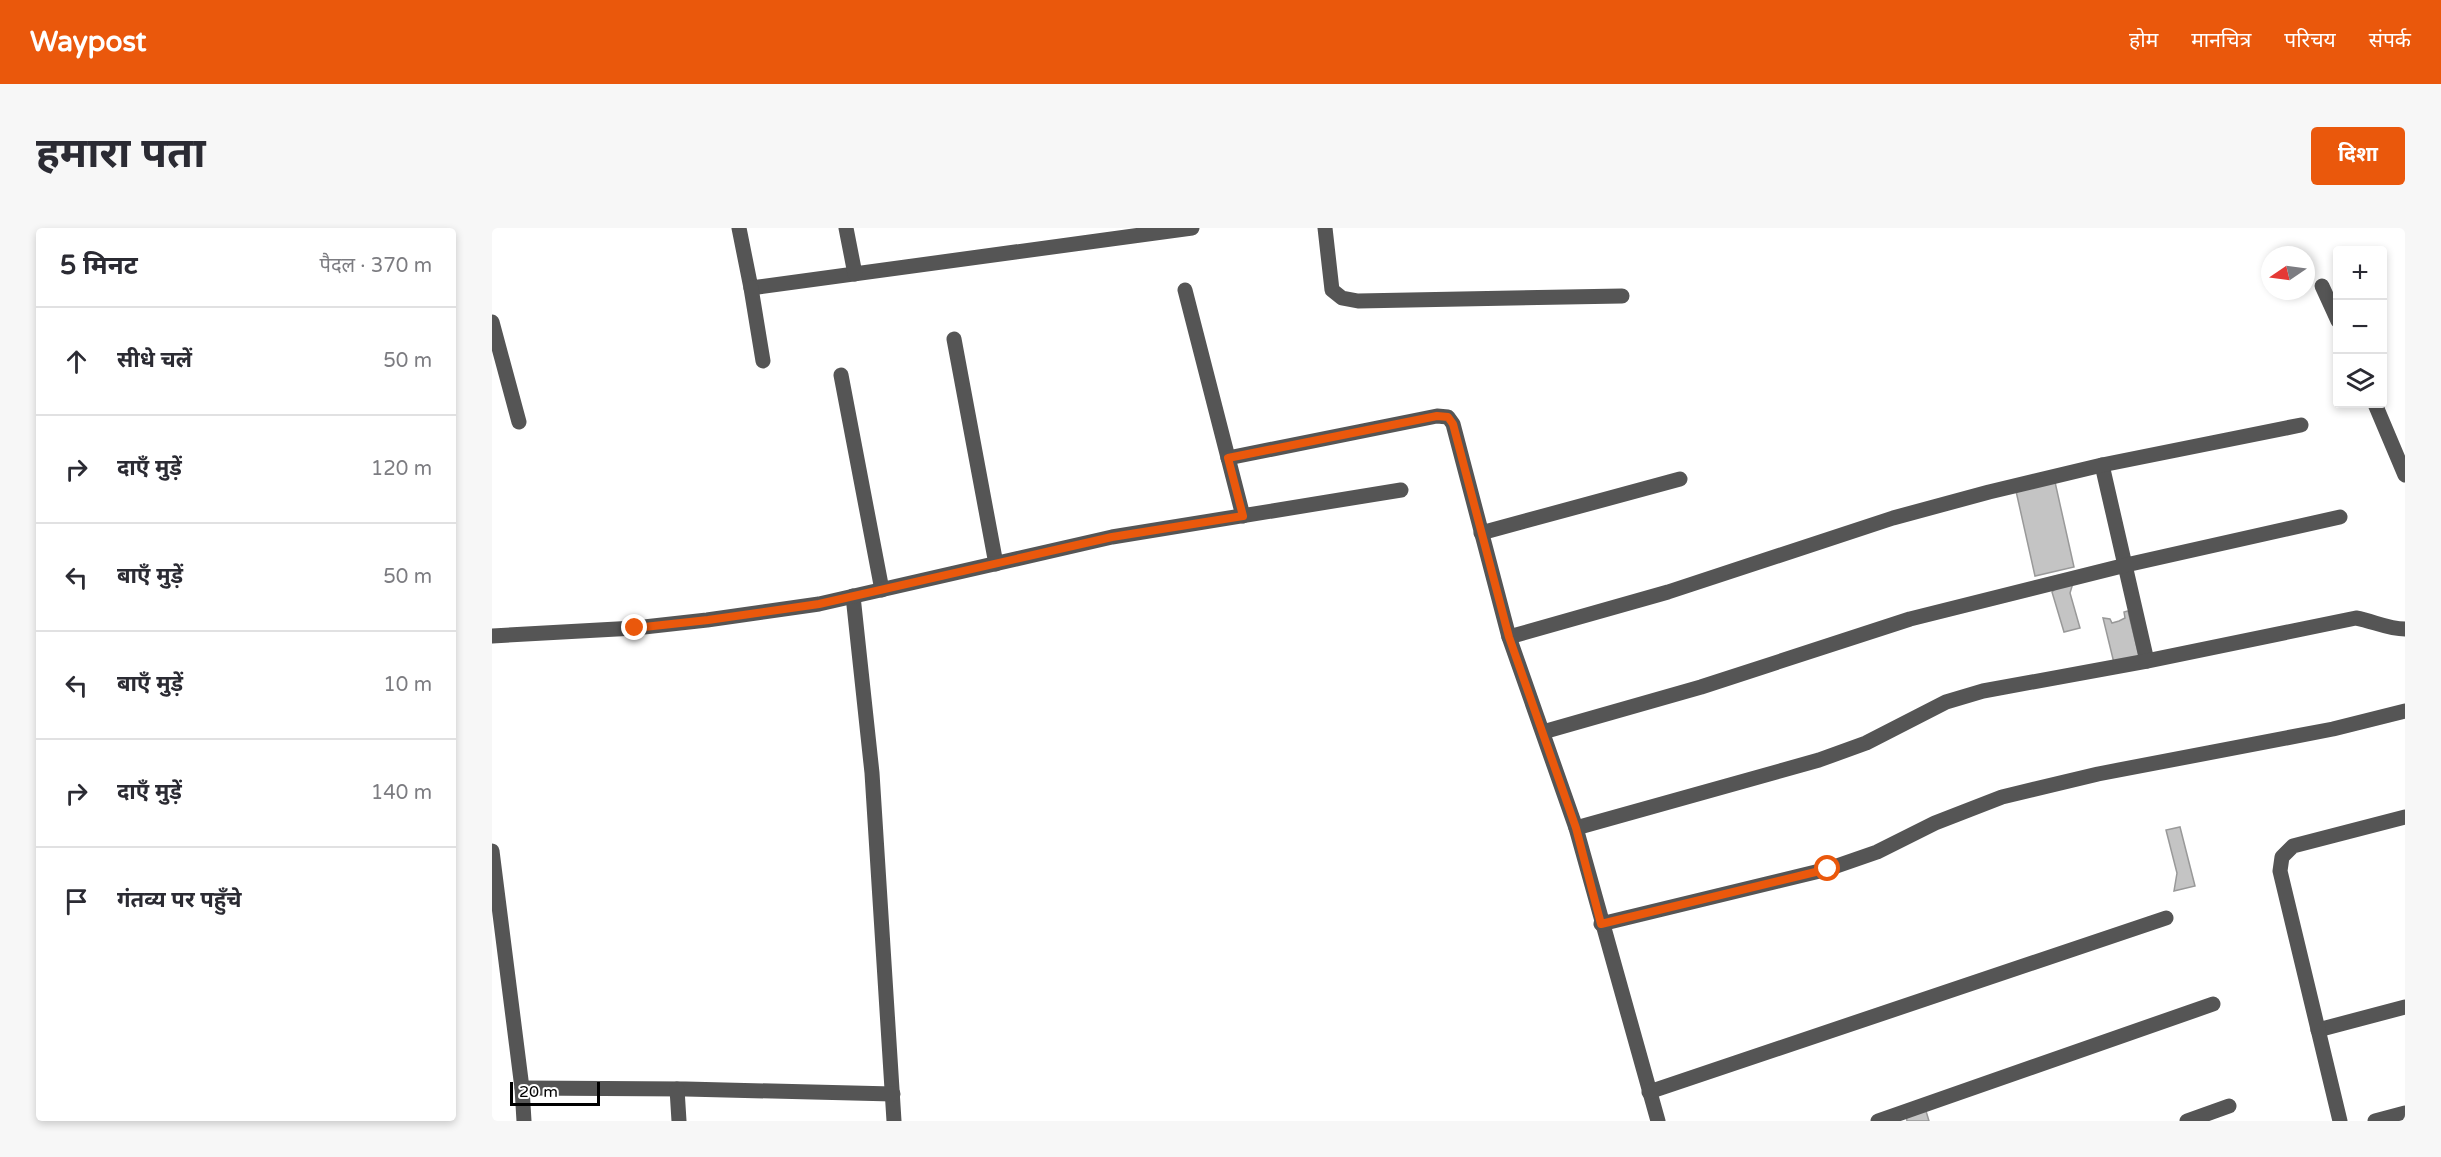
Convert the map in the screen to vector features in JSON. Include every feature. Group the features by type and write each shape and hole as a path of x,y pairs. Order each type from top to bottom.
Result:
{"street":[{"path":"739,228 763,362"},
{"path":"846,228 855,274"},
{"path":"751,288 1192,228"},
{"path":"1325,228 1332,290 1342,298 1358,301 1622,296"},
{"path":"2322,286 2333,312"},
{"path":"1185,290 1243,516"},
{"path":"492,322 519,422"},
{"path":"954,339 996,564"},
{"path":"841,375 882,590"},
{"path":"2377,408 2405,475"},
{"path":"1228,458 1437,416 1448,417 1453,424 1509,637 1576,828 1658,1121"},
{"path":"1509,637 1668,592 1893,518 1989,492 2102,465 2301,425"},
{"path":"2102,465 2147,661"},
{"path":"1481,533 1680,479"},
{"path":"492,636 635,628 819,604 1112,537 1401,490"},
{"path":"1543,732 1735,677 1910,619 2126,565 2340,517"},
{"path":"853,596 872,773 894,1121"},
{"path":"1576,828 1819,760 1866,743 1946,702 1983,691 2147,661 2356,618 2375,621 2393,629 2405,629"},
{"path":"1601,924 1828,869 1877,852 1935,823 2002,798 2098,774 2310,734 2405,711"},
{"path":"2340,1121 2280,871 2282,857 2293,846 2405,817"},
{"path":"492,852 522,1088 524,1121"},
{"path":"1649,1092 2166,918"},
{"path":"1878,1121 2213,1004"},
{"path":"2318,1030 2405,1007"},
{"path":"522,1088 893,1094"},
{"path":"680,1121 688,1089"},
{"path":"2187,1121 2229,1106"},
{"path":"2375,1121 2405,1113"}],"building":[{"path":"2055,482 2074,567 2035,576 2016,491"},
{"path":"2073,583 2070,593 2080,628 2064,632 2052,592 2060,585"},
{"path":"2128,611 2139,656 2114,663 2103,618 2110,619 2112,623 2125,618 2124,612"},
{"path":"2180,827 2195,886 2174,891 2177,873 2166,830"},
{"path":"1926,1111 1929,1121 1907,1121 1906,1116"}],"route":[{"path":"635,628 819,604 1112,537 1243,516 1228,458 1437,416 1448,417 1453,424 1509,637 1576,828 1601,924 1828,869"}]}
